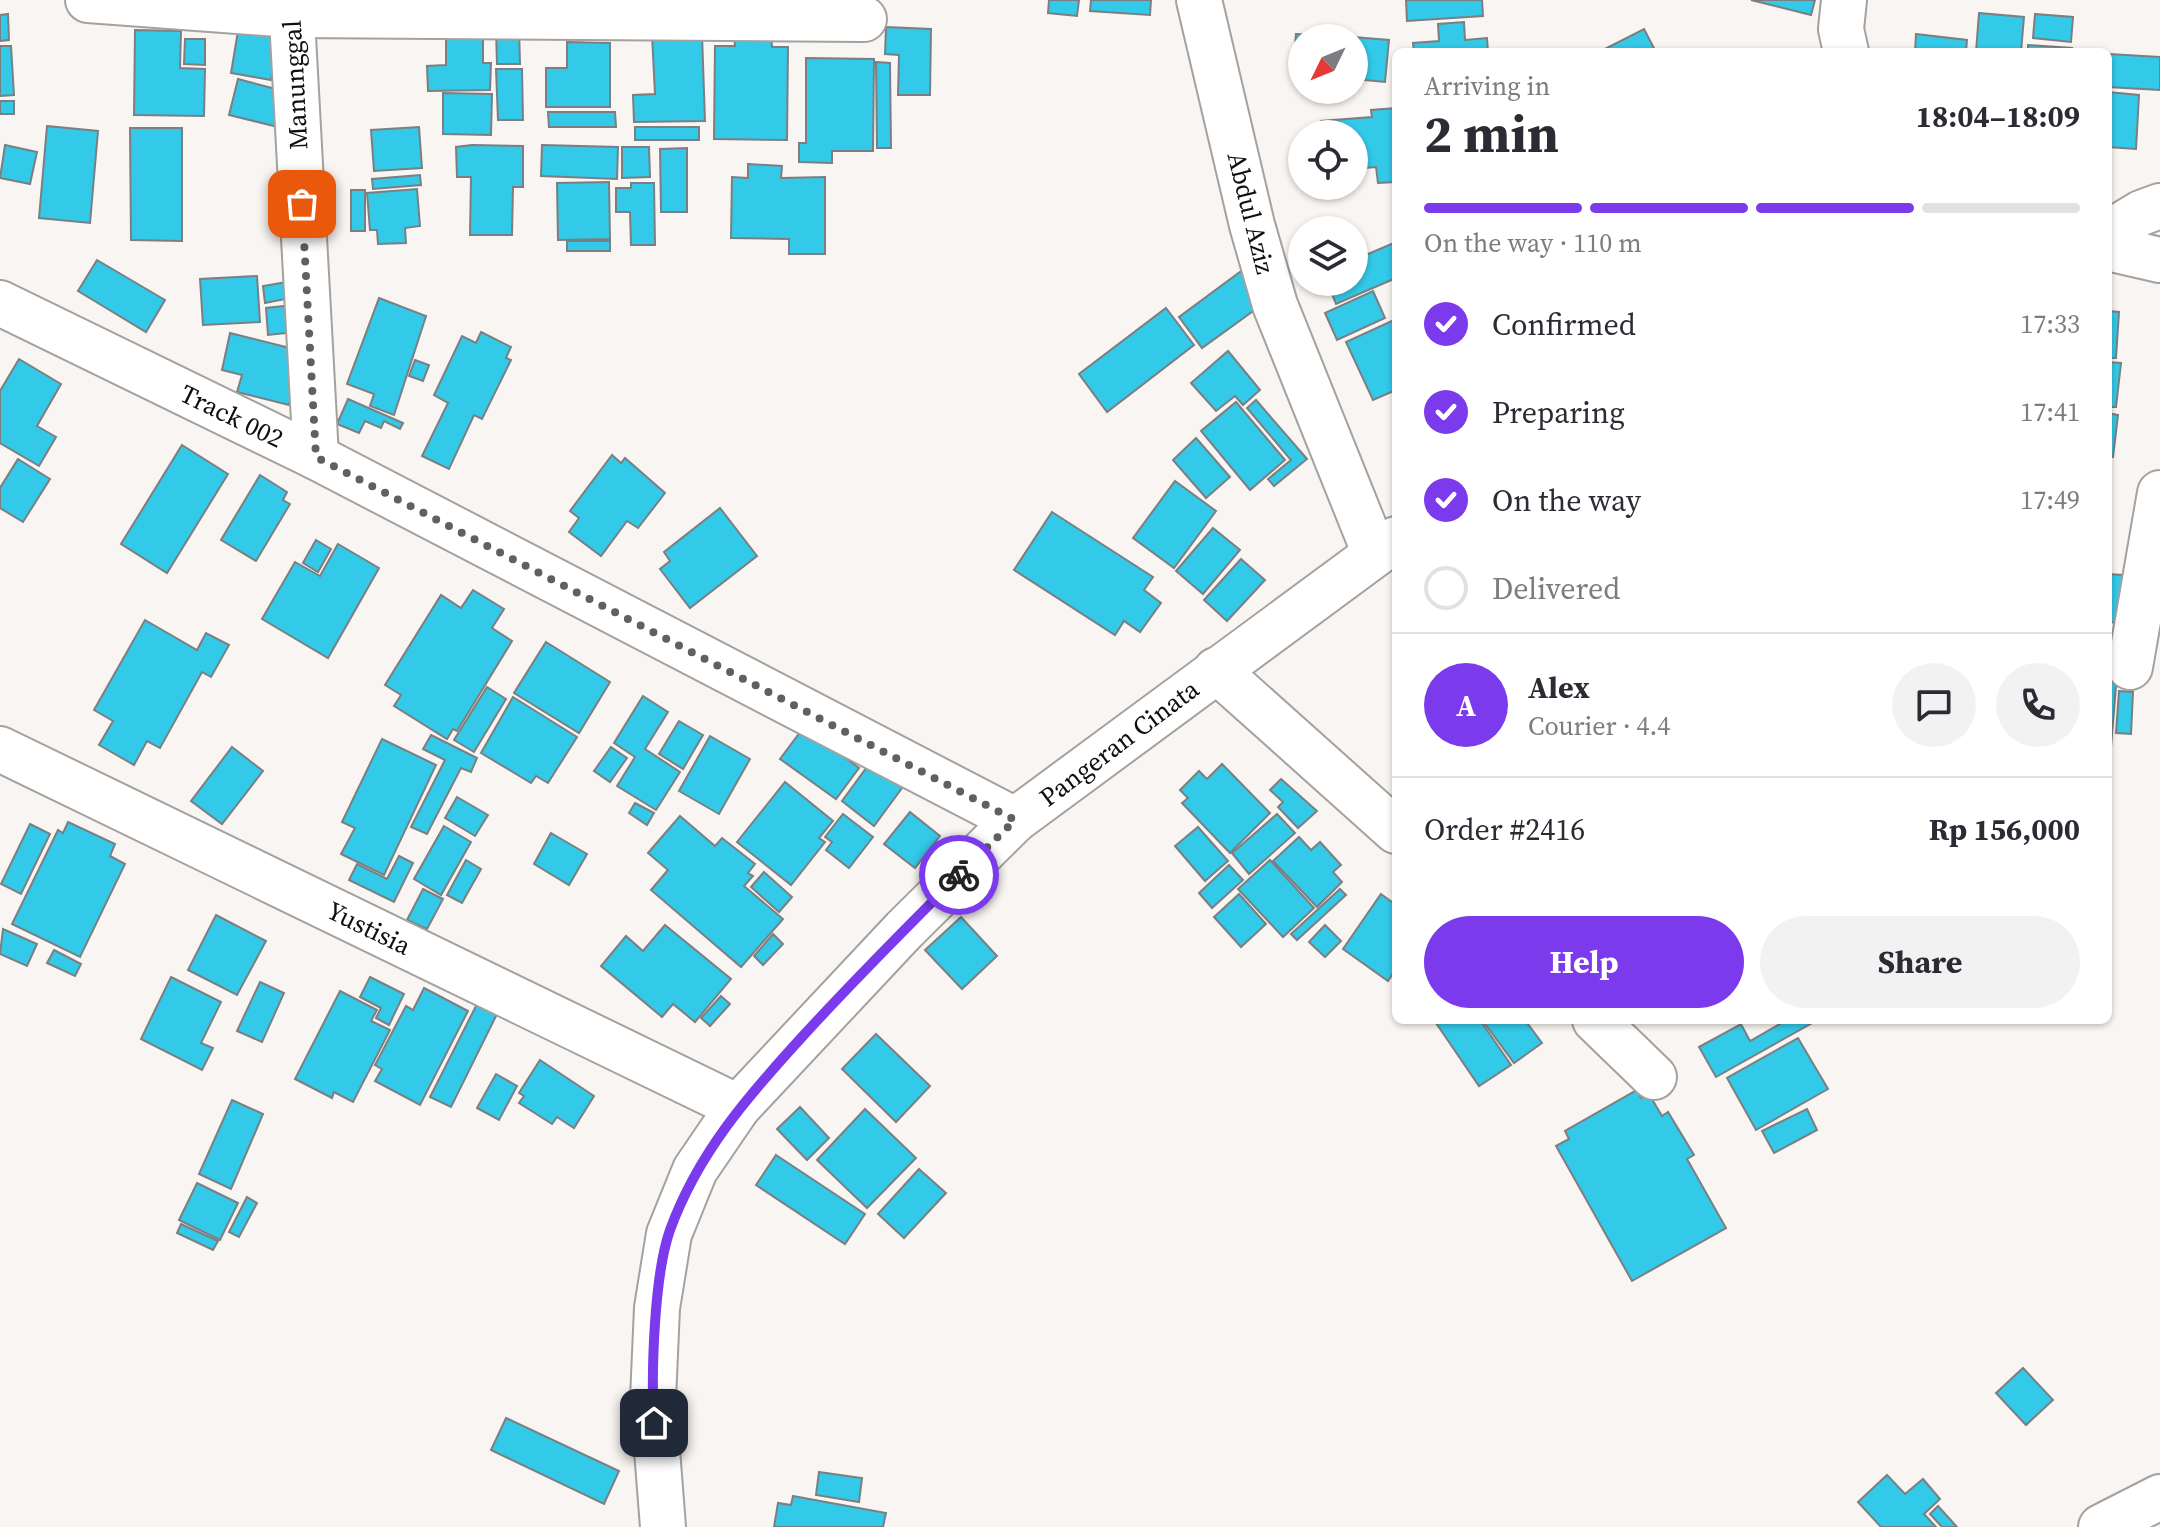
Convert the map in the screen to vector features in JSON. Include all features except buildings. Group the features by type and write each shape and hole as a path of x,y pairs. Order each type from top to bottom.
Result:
{"street":[{"path":"88,0 864,19"},
{"name":"Abdul Aziz","path":"1199,0 1252,225 1275,305 1385,546"},
{"path":"1844,0 1841,29 1845,48"},
{"name":"Manunggal","path":"291,7 316,457"},
{"path":"2112,231 2141,213 2160,206"},
{"path":"2112,249 2160,260"},
{"name":"Track 002","path":"0,303 316,457 1015,820"},
{"path":"2130,667 2160,493"},
{"name":"Pangeran Cinata","path":"663,1527 653,1399 657,1308 669,1234 695,1170 738,1107 854,981 1015,820 1385,546"},
{"path":"1216,670 1392,827"},
{"name":"Yustisia","path":"0,749 738,1107"},
{"path":"1599,1024 1654,1077"},
{"path":"2101,1527 2160,1497"}],"way so far":[{"path":"302,204 316,457 1015,820 959,875"}],"route":[{"path":"654,1423 657,1308 669,1234 695,1170 738,1107 825,1012 959,875"}]}
